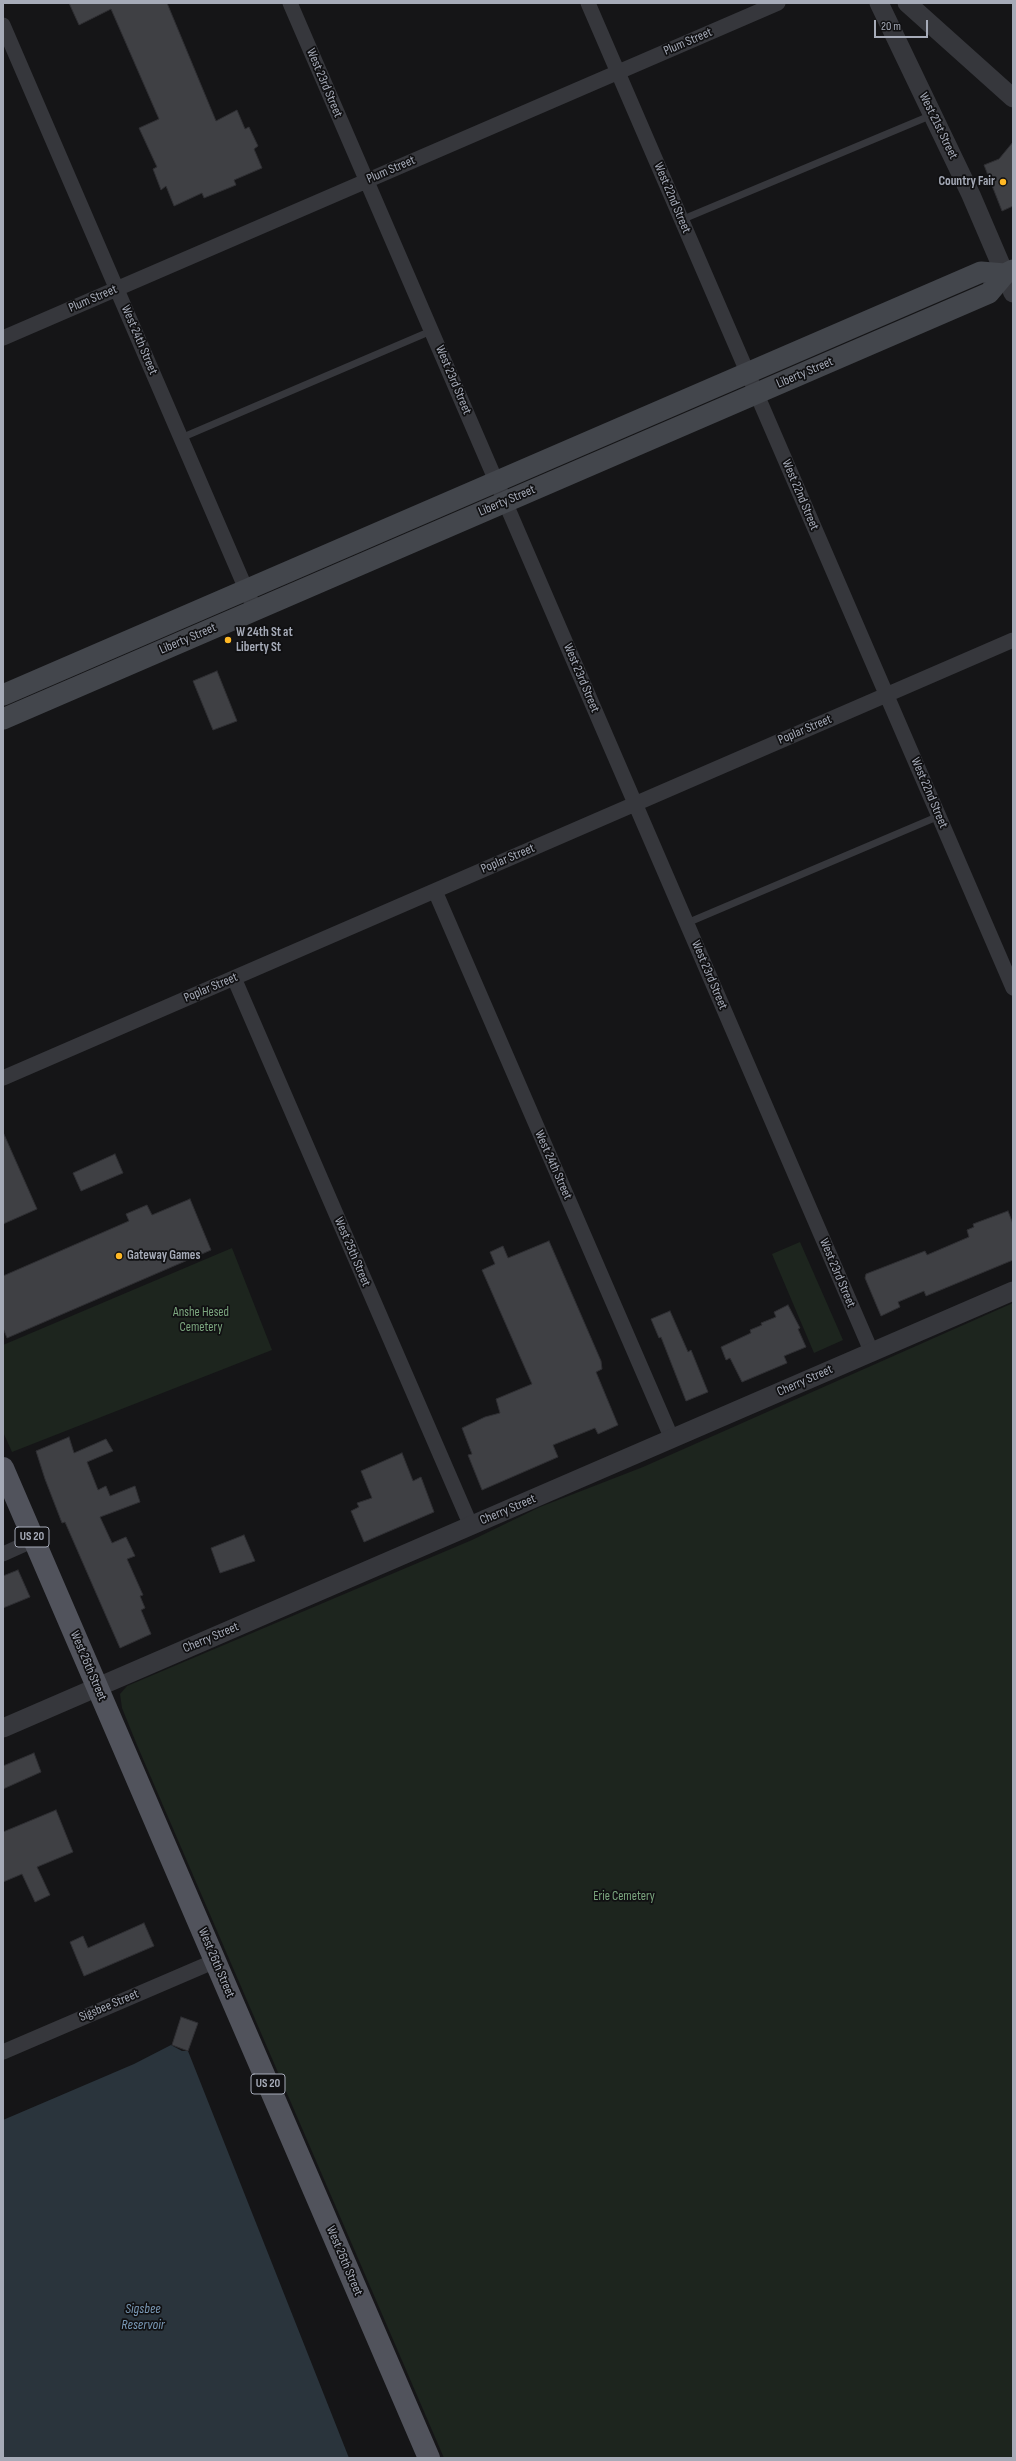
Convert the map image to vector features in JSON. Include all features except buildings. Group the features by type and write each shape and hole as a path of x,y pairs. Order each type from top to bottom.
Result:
{"main road":[{"name":"Liberty Street","path":"3,695 982,272 1009,272"},
{"name":"Liberty Street","path":"3,718 989,293 1009,272"},
{"name":"West 26th Street","path":"3,1468 429,2458"}],"street":[{"name":"West 23rd Street","path":"290,3 872,1353"},
{"name":"West 22nd Street","path":"588,3 1013,988"},
{"name":"Plum Street","path":"3,338 778,3"},
{"name":"West 21st Street","path":"879,3 1009,272 1013,293"},
{"path":"907,3 1013,98"},
{"name":"West 24th Street","path":"3,26 255,610"},
{"name":"Poplar Street","path":"3,1078 1013,640"},
{"name":"West 24th Street","path":"435,891 672,1439"},
{"name":"West 25th Street","path":"234,978 471,1526"},
{"name":"Cherry Street","path":"3,1728 1013,1291"},
{"path":"3,1554 34,1540"},
{"name":"Sigsbee Street","path":"3,2052 215,1961"}],"lane":[{"path":"681,220 932,114"},
{"path":"181,438 431,331"},
{"path":"687,923 939,816"}],"green space":[{"path":"800,1242 843,1340 814,1353 772,1254"},
{"name":"Anshe Hesed Cemetery","path":"232,1248 272,1350 12,1452 3,1432 3,1345"},
{"name":"Erie Cemetery","path":"1013,1303 1013,2458 444,2458 137,1745 122,1708 120,1694 127,1686 472,1540 540,1507 643,1467"}],"water":[{"name":"Sigsbee Reservoir","path":"171,2045 182,2051 188,2051 349,2458 3,2458 3,2120 134,2064"}],"place":[{"name":"Country Fair","path":"1003,182"},
{"name":"W 24th St at Liberty St","path":"228,640"},
{"name":"Gateway Games","path":"119,1256"}]}
